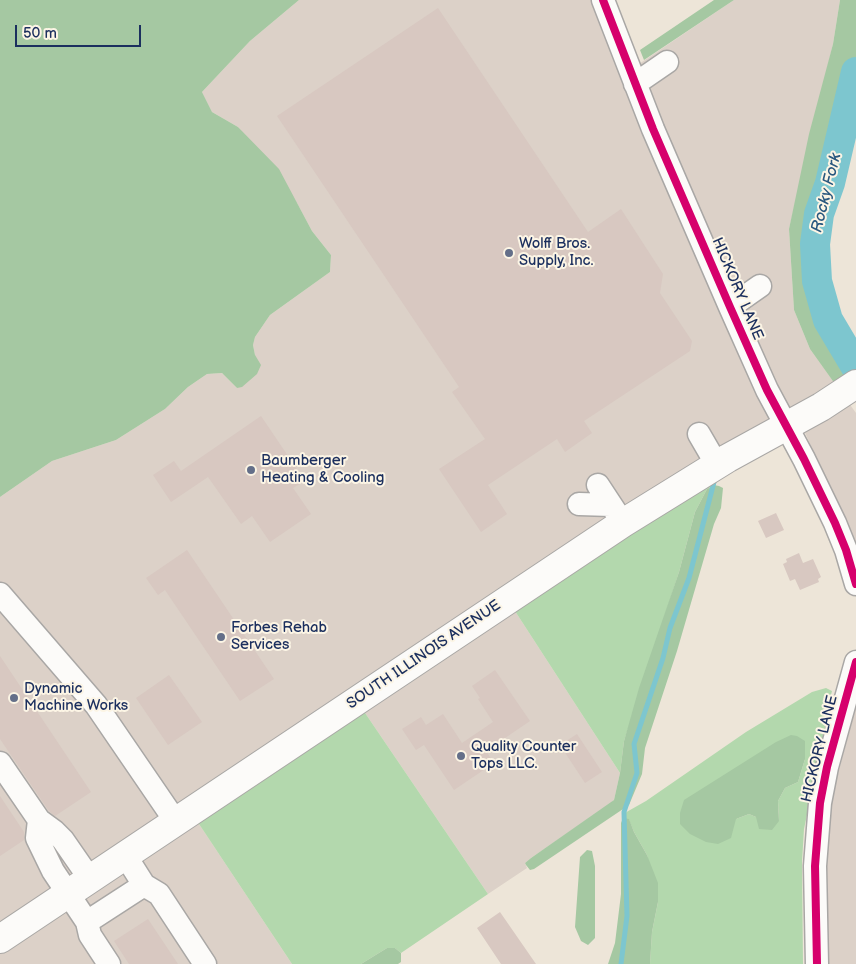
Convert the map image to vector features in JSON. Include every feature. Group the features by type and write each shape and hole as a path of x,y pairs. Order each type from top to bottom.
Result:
{"main road":[{"name":"SOUTH ILLINOIS AVENUE","path":"0,939 176,822 617,514 717,464 787,426 856,384"}],"street":[{"name":"HICKORY LANE","path":"603,0 635,84 730,308 764,383 836,523 856,584"},
{"path":"635,84 667,62"},
{"path":"730,308 760,286"},
{"path":"699,434 717,464"},
{"path":"598,486 617,514"},
{"path":"579,504 617,514"},
{"path":"0,594 96,705 176,822"},
{"name":"HICKORY LANE","path":"817,964 815,866 820,803 827,767 856,662"},
{"path":"0,763 39,820 63,840 79,886 90,935 109,964"},
{"path":"125,855 144,885 159,894 205,964"},
{"path":"87,922 144,885"}],"shaded area":[{"path":"299,0 595,0 636,66 734,0 840,0 833,44 789,229 794,310 810,349 856,413 856,553 851,537 803,428 719,474 513,608 620,773 614,800 610,804 531,858 525,863 527,868 488,894 361,707 195,818 292,964 0,964 0,497 52,461 116,440 165,409 188,387 207,374 222,373 237,388 255,355 253,345 255,337 270,315 330,272 331,255 312,231 297,203 238,127 212,112 202,92 250,41"},
{"path":"856,706 856,964 824,964 824,910 833,793"}],"green space":[{"path":"0,0 299,0 250,41 202,92 212,112 238,127 279,169 312,231 331,255 330,272 270,315 255,337 253,345 255,355 261,365 257,374 242,387 237,388 222,373 207,374 188,387 165,409 116,440 52,461 0,497"},
{"path":"714,0 734,0 644,60 640,50"},
{"path":"840,0 856,0 856,72 830,183 819,214 815,244 817,281 828,320 856,367 856,370 835,384 810,349 794,310 789,229 809,134 833,44"},
{"path":"710,480 714,485 707,489 695,512 679,572 624,741 620,773 513,608"},
{"path":"714,485 723,488 721,508 714,524 677,651 645,748 642,774 629,805 530,870 525,863 531,858 614,800 624,741 639,688 679,572 695,512 707,489"},
{"path":"826,688 832,691 804,829 802,862 803,964 650,964 652,932 658,902 647,855 629,820 623,818 623,814 646,801 746,732 812,692","holes":["805,759 798,782 785,788 778,801 779,821 749,814 736,819"]},
{"path":"361,707 488,894 401,953 395,948 387,948 361,964 292,964 195,818"},
{"path":"791,735 805,741 805,759 798,782 785,788 778,801 779,821 772,830 759,829 756,817 749,814 736,819 731,838 718,844 706,842 690,834 680,824 680,813 684,800 776,742"},
{"path":"623,818 629,819 647,855 658,883 658,902 652,932 650,964 608,964 615,943 621,894 621,823"},
{"path":"587,850 592,851 595,866 595,938 588,945 581,941 575,927 580,857"},
{"path":"387,948 395,948 401,953 401,962 398,964 361,964"}],"building":[{"name":"Wolff Bros. Supply, Inc.","path":"438,8 588,232 621,209 663,274 660,293 692,341 690,351 584,421 592,433 565,452 557,439 488,485 507,514 481,532 439,469 485,439 452,392 459,387 277,116"},
{"name":"Baumberger Heating & Cooling","path":"261,416 305,481 293,488 311,514 270,542 252,516 241,524 208,477 171,502 153,475 174,461 181,471"},
{"path":"776,513 784,530 766,538 758,521"},
{"name":"Forbes Rehab Services","path":"187,550 274,679 240,701 165,590 158,595 146,578"},
{"path":"799,553 803,563 813,559 821,577 818,579 819,582 800,590 795,579 790,581 783,564 787,562 786,559"},
{"name":"Dynamic Machine Works","path":"0,656 91,792 55,816 49,811 0,739"},
{"path":"495,670 530,721 486,751 494,763 454,790 424,745 416,750 402,729 421,717 426,725 443,714 462,743 493,722 472,686"},
{"path":"169,675 202,722 168,745 136,698"},
{"path":"577,734 602,772 585,783 560,745"},
{"path":"0,796 24,832 24,840 0,856"},
{"path":"500,912 536,964 501,964 477,928"},
{"path":"148,919 178,964 129,964 114,941"}],"waterway":[{"name":"Rocky Fork","path":"856,72 830,183 819,214 815,244 817,281 828,320 856,367"},
{"path":"624,812 637,773 634,744 663,658 670,628 689,578 714,482"},
{"path":"621,964 627,916 624,813"}],"cycle path":[{"path":"603,0 653,129 730,307 767,390 804,459 835,523 846,550 856,584"},
{"path":"817,964 815,866 820,803 827,767 856,662"}],"place":[{"name":"Wolff Bros. Supply, Inc.","path":"509,253"},
{"name":"Baumberger Heating & Cooling","path":"251,470"},
{"name":"Forbes Rehab Services","path":"221,637"},
{"name":"Dynamic Machine Works","path":"14,698"},
{"name":"Quality Counter Tops LLC.","path":"461,756"}]}
